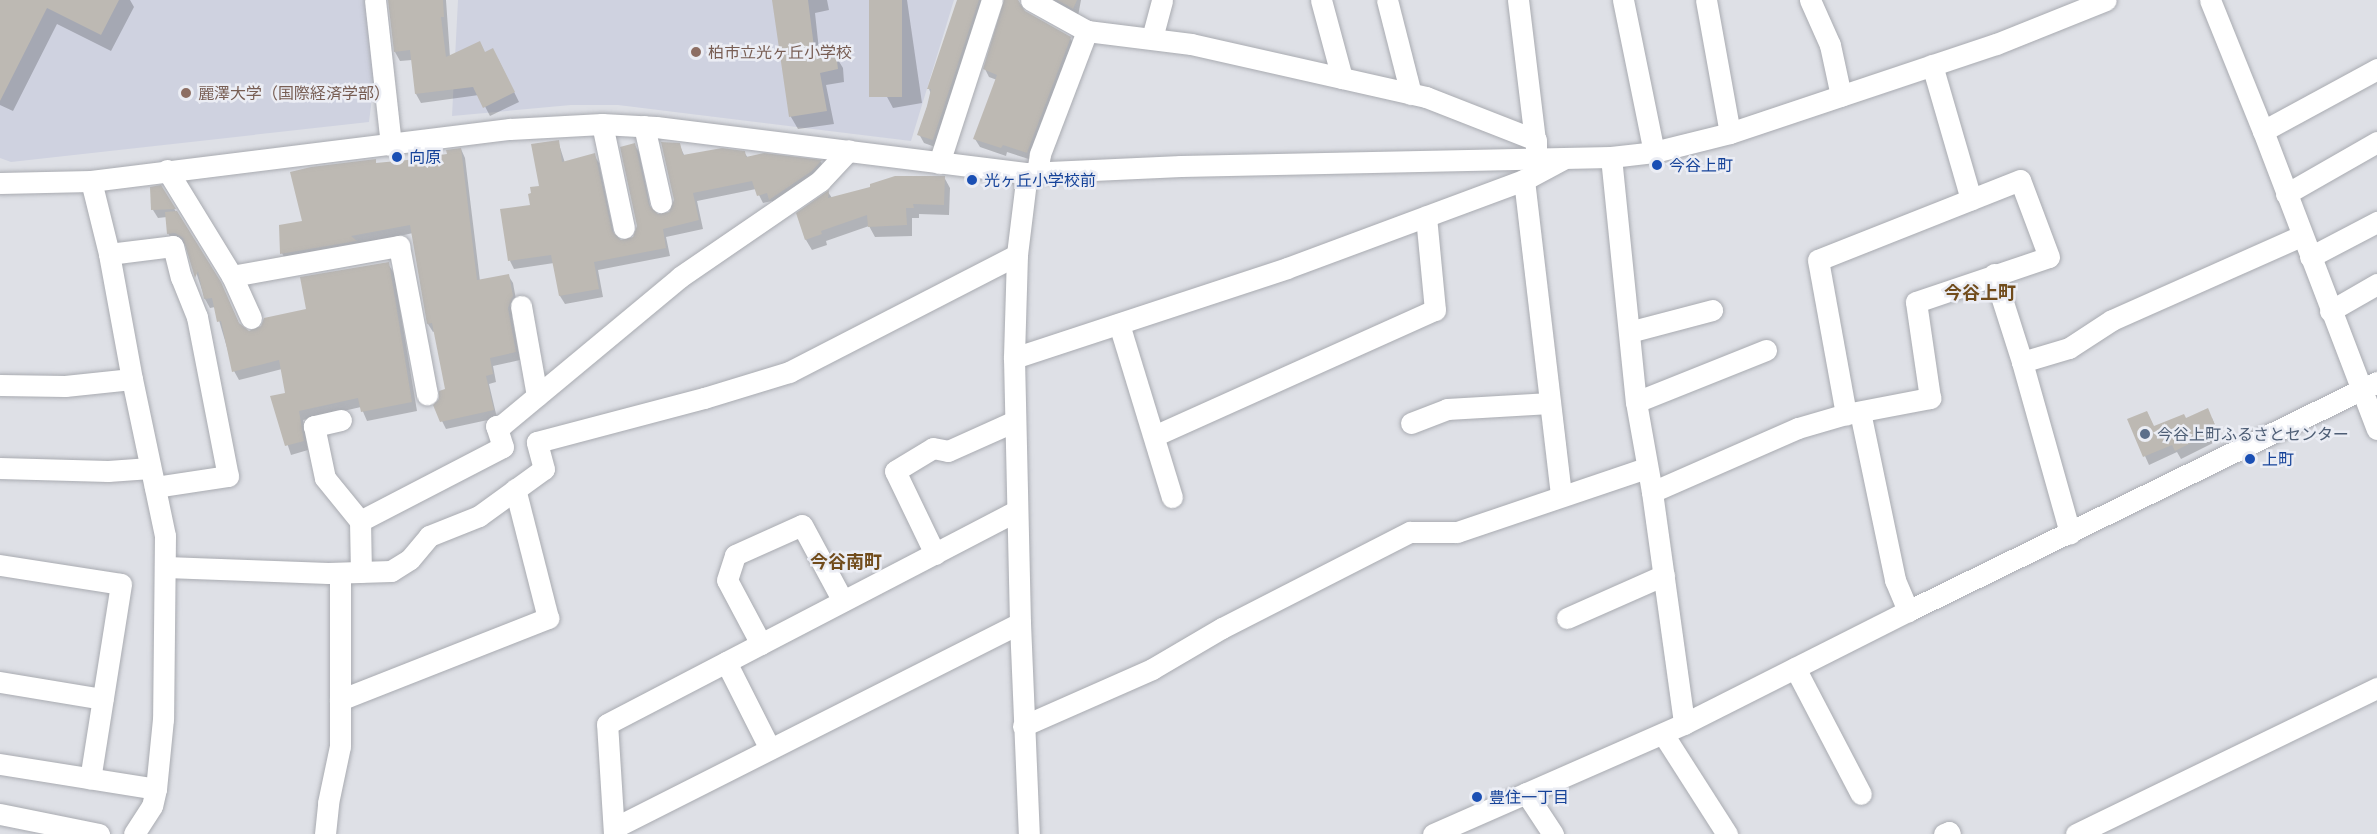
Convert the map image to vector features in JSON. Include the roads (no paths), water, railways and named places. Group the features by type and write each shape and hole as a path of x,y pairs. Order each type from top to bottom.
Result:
{"street":[{"path":"375,0 391,145"},
{"path":"939,162 992,0"},
{"path":"1152,38 1162,0"},
{"path":"1321,0 1342,78"},
{"path":"1387,0 1411,94"},
{"path":"1518,0 1536,148"},
{"path":"1623,0 1654,152"},
{"path":"1706,0 1730,133"},
{"path":"1810,0 1830,45 1841,96"},
{"path":"1038,2 1087,32 1152,38 1411,94 1536,148 1565,158 1611,158 1654,152 1730,133 1996,44 2106,0"},
{"path":"2210,0 2263,131 2330,311 2369,386 2377,429"},
{"path":"1029,834 1016,511 1014,357 1017,255 1032,173 1087,32"},
{"path":"1932,65 1971,199"},
{"path":"2263,131 2377,69"},
{"path":"602,124 624,228"},
{"path":"0,183 91,181 510,129 602,124 644,126 1032,173 1536,148"},
{"path":"644,126 662,202"},
{"path":"2286,194 2377,142"},
{"path":"360,521 503,447 496,426 502,425 680,277 820,181 849,150"},
{"path":"1014,357 1287,268 1524,180 1565,158"},
{"path":"1611,158 1636,402 1652,492 1684,724"},
{"path":"167,170 232,276 251,318"},
{"path":"1524,180 1561,496"},
{"path":"1652,492 1798,428 1853,413 1930,398 1916,302 2049,257 2019,180 1818,260 1853,413 1895,580 1908,611"},
{"path":"91,181 109,254 165,536 163,719 156,789 152,806 134,834"},
{"path":"1154,436 1436,310 1426,216"},
{"path":"2310,257 2377,222"},
{"path":"2022,362 2069,348 2112,320 2301,236"},
{"path":"0,468 108,471 153,478 228,476 199,328 173,246 109,254"},
{"path":"232,276 399,246 427,394"},
{"path":"166,567 391,571 410,559 429,537 479,516 543,469 537,442 704,398 789,372 1017,255"},
{"path":"1994,274 2022,362 2070,532"},
{"path":"2330,311 2377,284"},
{"path":"521,306 537,396"},
{"path":"1629,332 1712,310"},
{"path":"1119,324 1172,498"},
{"path":"1636,402 1766,350"},
{"path":"0,386 65,386 132,379"},
{"path":"1433,834 1684,724 1908,611 2369,386"},
{"path":"1411,423 1447,409 1550,403"},
{"path":"341,420 314,426 325,478 360,521"},
{"path":"935,554 895,471 933,448 948,451 1015,421"},
{"path":"1023,726 1152,669 1222,628 1410,532 1456,532 1646,468"},
{"path":"340,699 548,618 515,489"},
{"path":"1016,511 608,724 614,831 770,749 1020,623"},
{"path":"325,834 328,803 340,746 340,699 350,572 360,521"},
{"path":"761,644 727,580 735,555 802,525 843,601"},
{"path":"0,565 121,584 90,779"},
{"path":"1567,618 1664,575"},
{"path":"726,662 770,749"},
{"path":"1795,668 1861,794"},
{"path":"0,682 103,699"},
{"path":"2076,834 2377,688"},
{"path":"1663,734 1727,834"},
{"path":"0,764 156,789"},
{"path":"1526,793 1553,834"},
{"path":"0,814 99,834"},
{"path":"1944,834 1949,832 1950,834"}],"place":[{"name":"柏市立光ヶ丘小学校","path":"696,52"},
{"name":"麗澤大学（国際経済学部）","path":"186,93"},
{"name":"向原","path":"397,157"},
{"name":"今谷上町","path":"1657,165"},
{"name":"光ヶ丘小学校前","path":"972,180"},
{"name":"今谷上町ふるさとセンター","path":"2145,434"},
{"name":"上町","path":"2250,459"},
{"name":"豊住一丁目","path":"1477,797"}],"district":[{"name":"今谷上町","path":"1980,292"},
{"name":"今谷南町","path":"846,561"}]}
